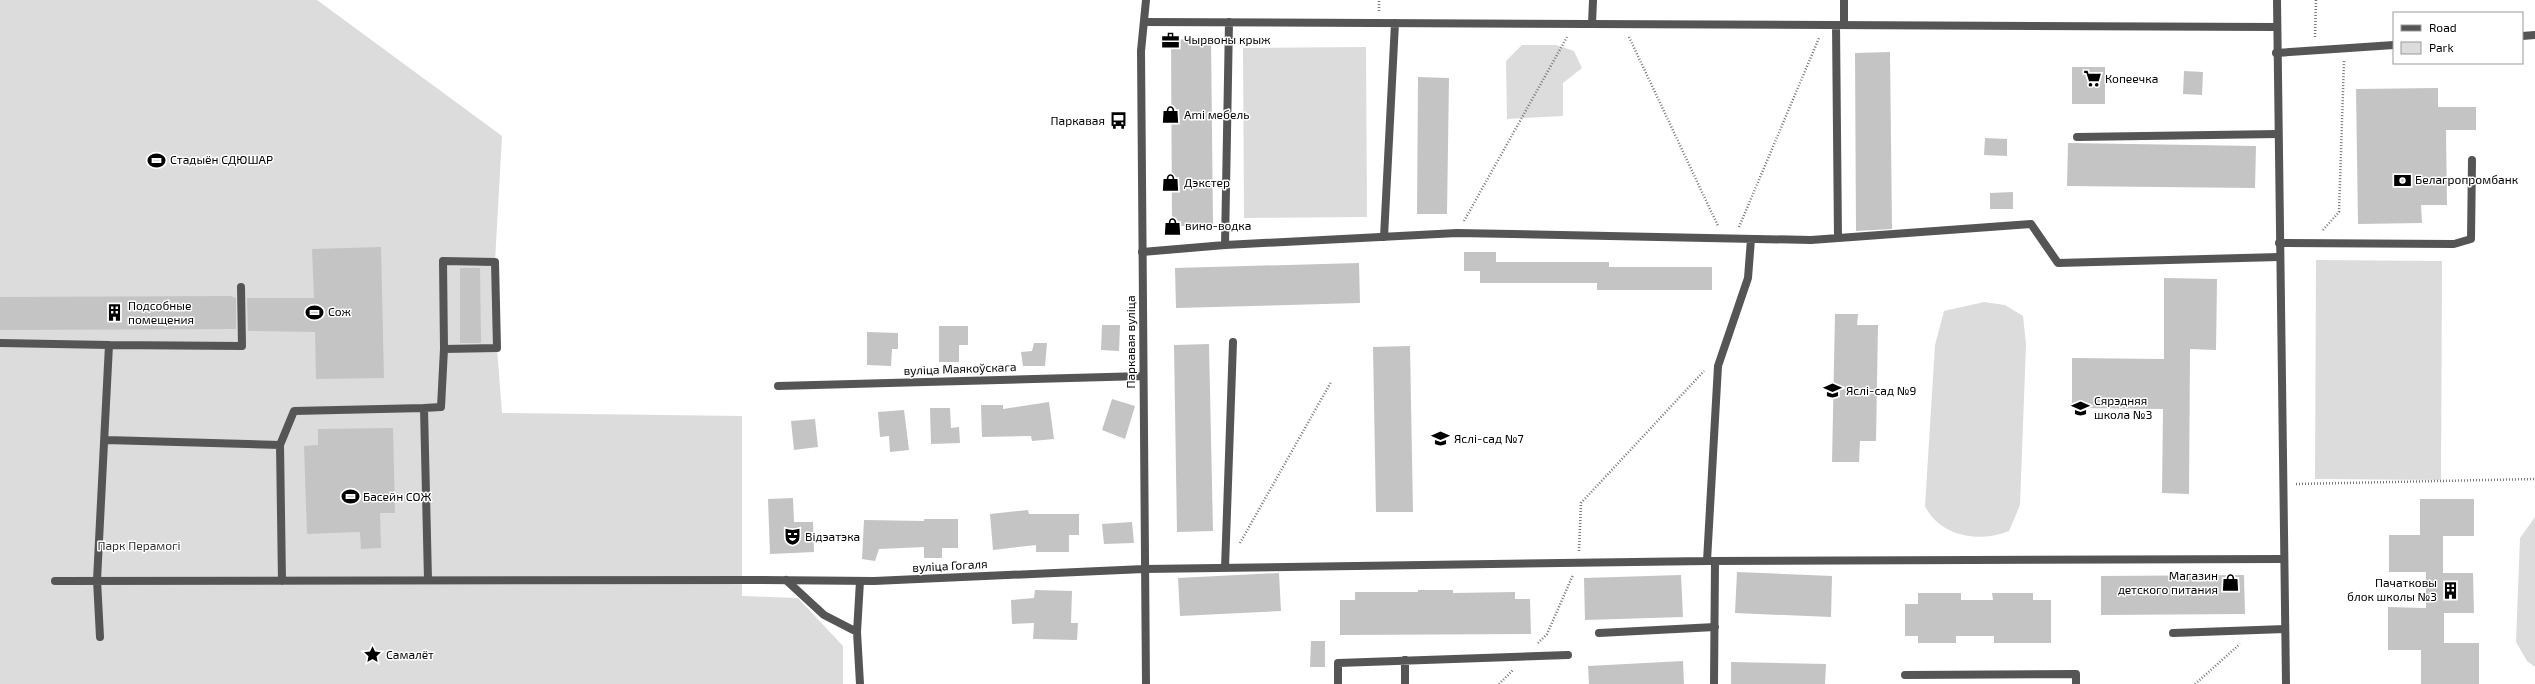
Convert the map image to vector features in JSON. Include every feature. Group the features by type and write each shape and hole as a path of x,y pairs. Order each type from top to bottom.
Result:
{"street":[{"name":"Паркавая вуліца","path":"1146,0 1141,51 1146,684"},
{"path":"1592,24 1593,0"},
{"path":"1838,238 1840,25 1844,0"},
{"path":"2277,0 2276,53 2286,684"},
{"path":"1144,22 2276,27"},
{"path":"1225,245 1228,22"},
{"path":"1384,237 1395,23"},
{"path":"2523,36 2535,35"},
{"path":"2276,53 2393,45"},
{"path":"2077,137 2278,134"},
{"path":"2279,243 2454,244 2472,239 2472,160"},
{"path":"1142,252 1225,245 1457,233 1724,238 1838,238 2031,224 2058,262 2279,257"},
{"path":"1707,561 1718,366 1748,278 1751,238"},
{"path":"282,581 280,445 294,411 441,407 444,349 442,261 496,262 497,348 444,349"},
{"path":"0,343 242,346 241,287"},
{"path":"1225,568 1233,342"},
{"path":"100,637 97,580 106,440 109,345"},
{"name":"вуліца Маякоўскага","path":"778,386 1143,376"},
{"path":"424,408 428,580"},
{"path":"106,440 280,445"},
{"name":"вуліца Гогаля","path":"55,581 860,581 1144,569 1579,562 2284,559"},
{"path":"1714,684 1716,561"},
{"path":"786,580 824,615 857,632"},
{"path":"860,581 857,632 860,684"},
{"path":"1599,633 1715,628"},
{"path":"2174,633 2285,629"},
{"path":"1338,684 1338,662 1568,655"},
{"path":"1405,660 1405,684"},
{"path":"1905,675 2076,674 2076,684"}],"path":[{"path":"2315,50 2316,0"},
{"path":"1457,233 1574,24"},
{"path":"1623,24 1724,238"},
{"path":"1734,238 1824,25"},
{"path":"2311,244 2339,212 2344,48"},
{"path":"1499,684 1546,634 1579,562 1581,503 1708,367"},
{"path":"1237,547 1332,382"},
{"path":"2284,485 2535,479"},
{"path":"2195,684 2256,630"}],"green space":[{"name":"Парк Перамогі","path":"0,0 317,0 502,136 495,262 497,348 502,413 742,416 742,596 798,598 843,646 843,684 0,684"},
{"path":"1522,45 1556,45 1574,51 1582,68 1563,83 1563,116 1507,119 1506,61"},
{"path":"1366,47 1367,217 1244,218 1243,48"},
{"path":"2316,260 2442,261 2441,480 2315,479"},
{"path":"1984,302 2005,305 2023,316 2026,344 2020,505 2009,531 1998,535 1974,537 1962,535 1940,525 1925,506 1935,345 1944,311"},
{"path":"2535,517 2535,667 2527,661 2516,642 2520,538"}],"building":[{"path":"1211,38 1213,226 1172,226 1171,40"},
{"path":"1890,52 1892,229 1856,231 1855,53"},
{"path":"2072,67 2105,67 2105,104 2072,104"},
{"path":"2184,71 2203,72 2202,95 2183,94"},
{"path":"1418,77 1449,78 1447,214 1417,214"},
{"name":"Белагропромбанк","path":"2438,88 2438,107 2476,107 2476,130 2446,130 2447,205 2421,205 2422,223 2358,224 2356,89"},
{"path":"1985,138 2007,139 2007,156 1984,155"},
{"path":"2068,143 2256,146 2255,188 2067,186"},
{"path":"2013,192 2013,209 1990,209 1990,193"},
{"name":"Сож","path":"381,247 384,378 316,379 315,332 248,331 247,298 314,298 312,249"},
{"path":"1464,252 1496,252 1496,262 1609,262 1609,267 1712,267 1712,290 1597,290 1597,283 1480,283 1480,271 1464,271"},
{"path":"1359,263 1360,303 1176,308 1175,268"},
{"path":"460,268 480,268 481,343 460,343"},
{"path":"2164,278 2217,279 2216,350 2190,349 2189,494 2162,493 2163,409 2072,408 2072,358 2164,359"},
{"name":"Подсобные помещения","path":"231,296 236,298 236,329 0,330 0,297"},
{"path":"1835,314 1858,314 1857,325 1878,325 1876,441 1860,441 1859,462 1832,462"},
{"path":"1102,325 1120,325 1119,351 1101,350"},
{"path":"939,326 968,326 968,345 959,345 959,362 939,362"},
{"path":"867,332 898,333 898,349 892,349 891,366 867,365"},
{"path":"1034,343 1047,343 1045,366 1023,366 1021,352 1032,351"},
{"path":"1209,344 1213,531 1177,532 1174,345"},
{"path":"1410,346 1413,512 1376,512 1373,347"},
{"path":"1112,399 1135,406 1125,439 1102,430"},
{"path":"1049,402 1054,439 1032,441 1031,436 982,437 981,405 1003,405 1003,409"},
{"path":"930,408 950,408 951,428 959,427 960,443 931,444"},
{"path":"904,410 909,450 890,452 889,436 880,437 878,412"},
{"path":"815,419 818,447 794,450 791,421"},
{"name":"Басейн СОЖ","path":"393,428 395,513 380,513 381,548 361,549 360,532 307,534 304,446 318,445 318,429"},
{"name":"Відэатэка","path":"793,498 794,522 813,522 814,552 770,554 768,499"},
{"name":"Пачатковы блок школы №3","path":"2420,499 2474,499 2474,536 2443,536 2443,573 2473,573 2474,613 2444,613 2444,643 2479,643 2479,684 2421,684 2421,650 2388,650 2388,607 2426,608 2426,572 2389,572 2389,535 2420,535"},
{"path":"1028,510 1029,514 1079,514 1079,535 1069,535 1069,552 1036,552 1036,545 993,550 990,514"},
{"path":"924,519 958,519 958,548 942,548 942,558 924,558 924,547 879,549 875,561 862,559 864,520 924,521"},
{"path":"1132,522 1134,543 1104,544 1102,524"},
{"path":"1737,572 1832,576 1831,617 1735,613"},
{"path":"1279,573 1281,611 1180,616 1178,578"},
{"path":"1681,575 1683,617 1585,620 1584,578"},
{"path":"2244,575 2245,614 2101,615 2101,576"},
{"path":"1035,590 1072,591 1071,623 1078,623 1077,640 1033,639 1034,623 1012,624 1011,600 1034,598"},
{"path":"1418,590 1453,590 1453,593 1515,592 1515,599 1530,599 1531,634 1340,635 1340,600 1355,600 1355,592 1418,592"},
{"path":"1918,593 1961,593 1961,600 1993,600 1992,593 2033,593 2033,600 2051,600 2051,643 1994,643 1994,636 1956,636 1956,643 1918,643 1918,636 1905,636 1905,604 1918,604"},
{"path":"1311,641 1325,641 1325,667 1310,667"},
{"path":"1683,661 1684,684 1589,684 1588,666"},
{"path":"1731,662 1826,664 1825,684 1731,684"}],"place":[{"name":"Чырвоны крыж","path":"1171,40"},
{"name":"Копеечка","path":"2092,79"},
{"name":"Ami мебель","path":"1171,115"},
{"name":"Паркавая","path":"1118,121"},
{"name":"Стадыён СДЮШАР","path":"157,160"},
{"name":"Белагропромбанк","path":"2402,180"},
{"name":"Дэкстер","path":"1171,183"},
{"name":"вино-водка","path":"1172,226"},
{"name":"Сож","path":"315,312"},
{"name":"Подсобные помещения","path":"115,313"},
{"name":"Яслі-сад №9","path":"1833,391"},
{"name":"Сярэдняя школа №3","path":"2081,408"},
{"name":"Яслі-сад №7","path":"1441,439"},
{"name":"Басейн СОЖ","path":"350,497"},
{"name":"Відэатэка","path":"792,537"},
{"name":"Магазин детского питания","path":"2231,583"},
{"name":"Пачатковы блок школы №3","path":"2450,590"},
{"name":"Самалёт","path":"373,655"}]}
